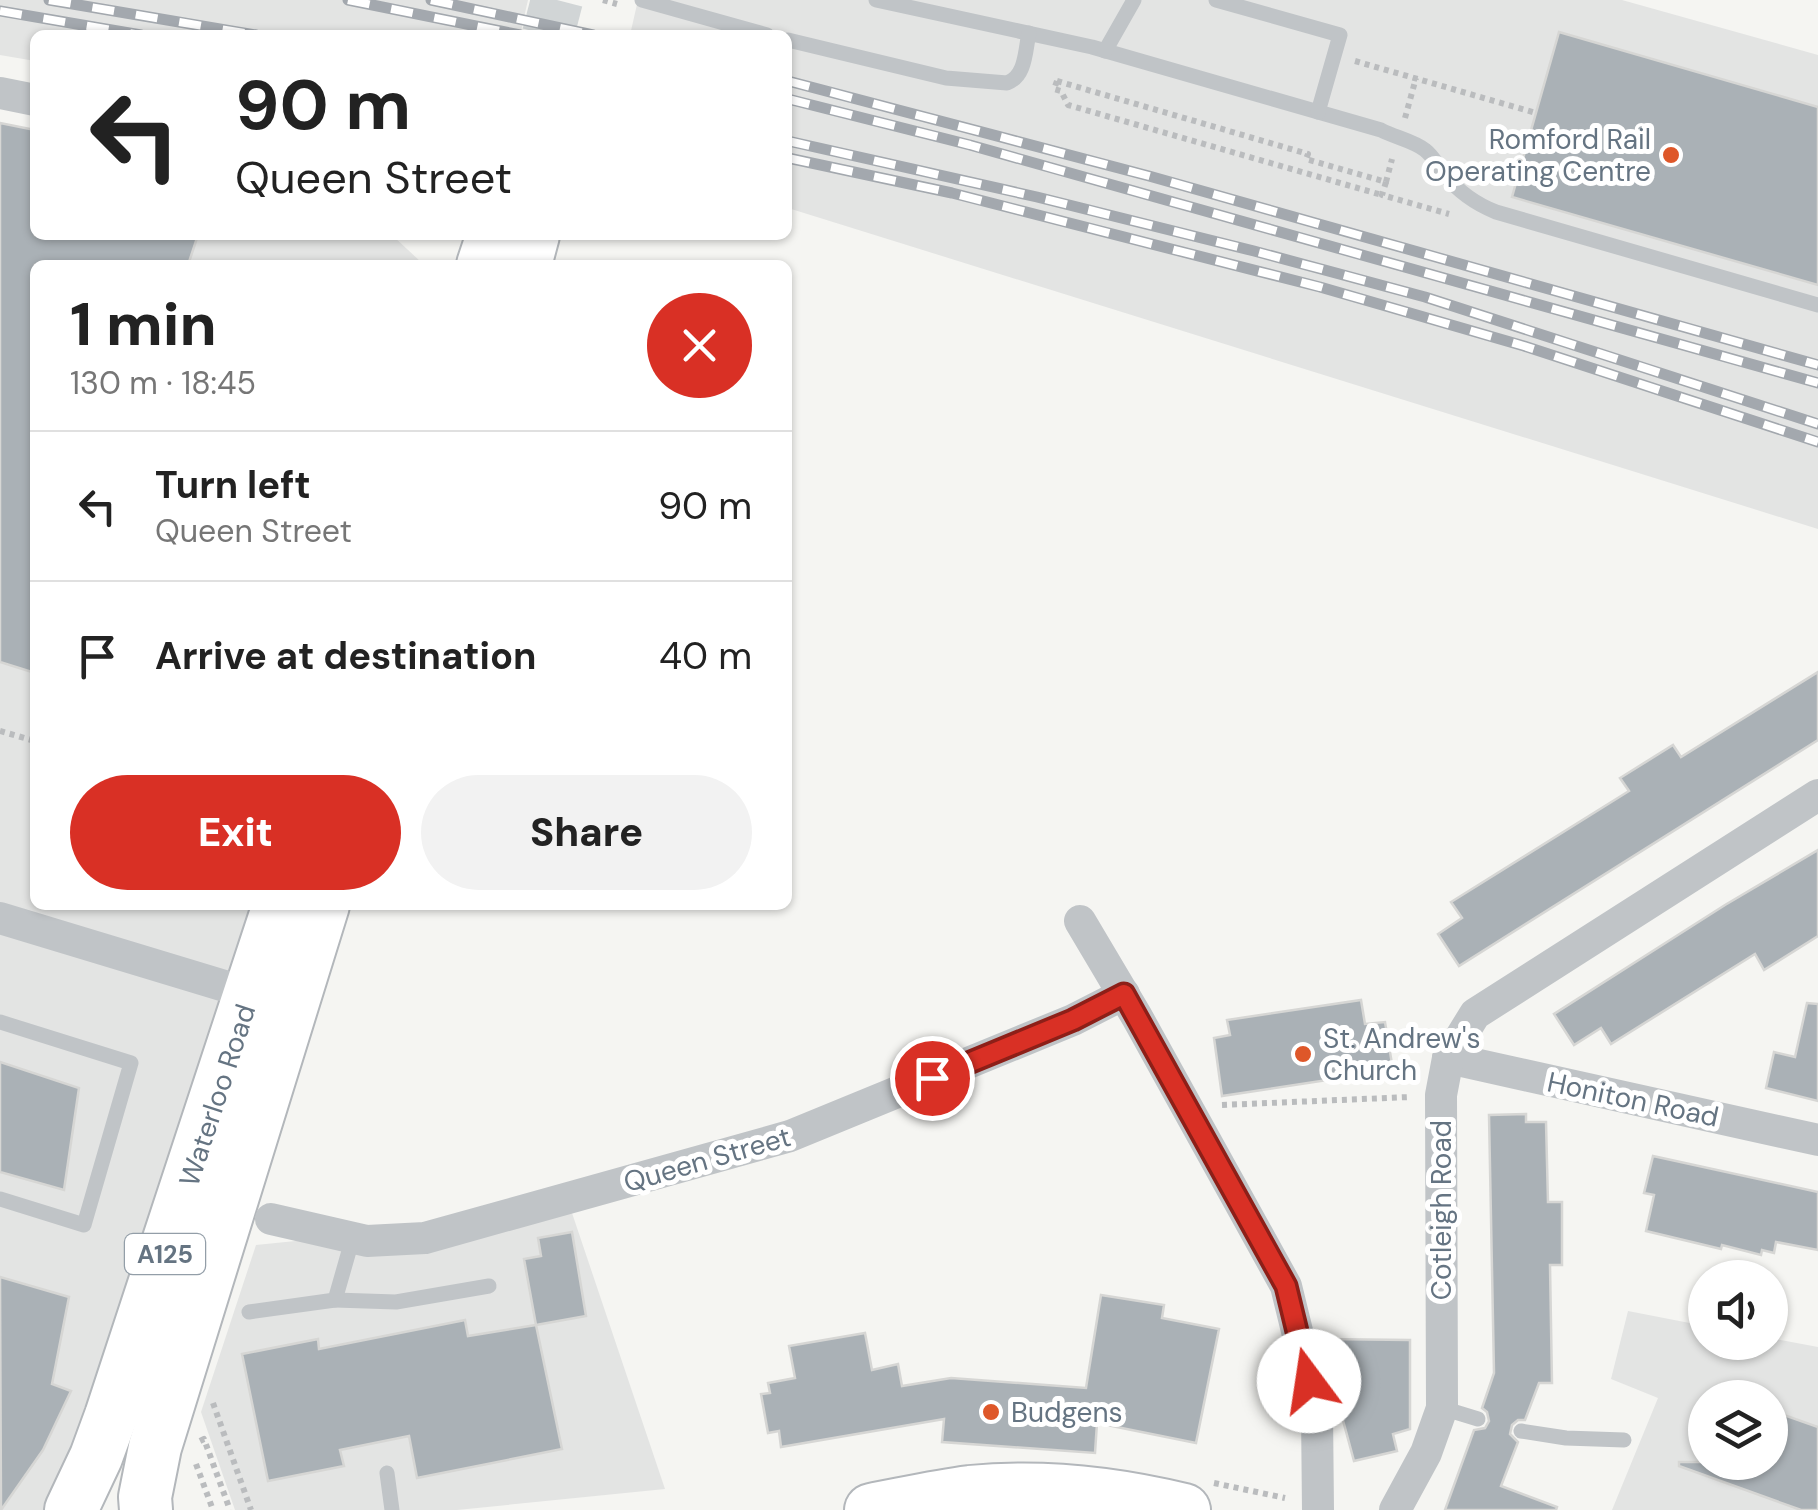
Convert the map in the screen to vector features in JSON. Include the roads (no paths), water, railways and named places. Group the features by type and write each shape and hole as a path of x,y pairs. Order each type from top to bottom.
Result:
{"main road":[{"name":"Waterloo Road","path":"146,1510 154,1447 271,1000 280,910"},
{"name":"Waterloo Road","path":"70,1510 96,1457 271,1000 320,910"},
{"path":"871,1510 969,1492 1044,1490 1193,1495"}],"street":[{"path":"0,93 30,99"},
{"name":"Cotleigh Road","path":"1395,1510 1426,1453 1442,1408 1441,1095 1448,1058 1474,1014 1818,795"},
{"path":"0,918 271,1000"},
{"path":"1080,921 1286,1286 1317,1413 1305,1504"},
{"name":"Queen Street","path":"272,1219 367,1241 426,1238 790,1136 1073,1020 1124,994"},
{"name":"Honiton Road","path":"1448,1058 1818,1140"}],"lane":[{"path":"642,0 749,30"},
{"path":"876,0 1105,51 1381,130 1422,147 1456,186 1472,200 1496,212 1818,305"},
{"path":"1105,51 1134,0"},
{"path":"1216,0 1340,36 1318,112"},
{"path":"792,41 946,78 1007,83 1020,74 1029,33"},
{"path":"0,1022 131,1063 84,1225 0,1199"},
{"path":"335,1300 352,1237"},
{"path":"250,1312 335,1300 396,1302 489,1286"},
{"path":"1442,1408 1478,1419"},
{"path":"1522,1431 1566,1438 1624,1440"},
{"path":"386,1473 392,1510"}],"tunnel":[{"path":"549,30 557,0"}],"railway":[{"path":"49,0 226,30"},
{"path":"348,0 495,30"},
{"path":"431,0 570,30"},
{"path":"0,11 112,30"},
{"path":"792,82 1149,176 1818,365"},
{"path":"792,100 970,145 1818,383"},
{"path":"792,142 1037,197 1425,297 1818,424"},
{"path":"792,159 952,193 1320,287 1524,346 1818,442"}],"place":[{"name":"Romford Rail Operating Centre","path":"1671,155"},
{"name":"St. Andrew's Church","path":"1303,1054"},
{"name":"Budgens","path":"991,1412"}]}
